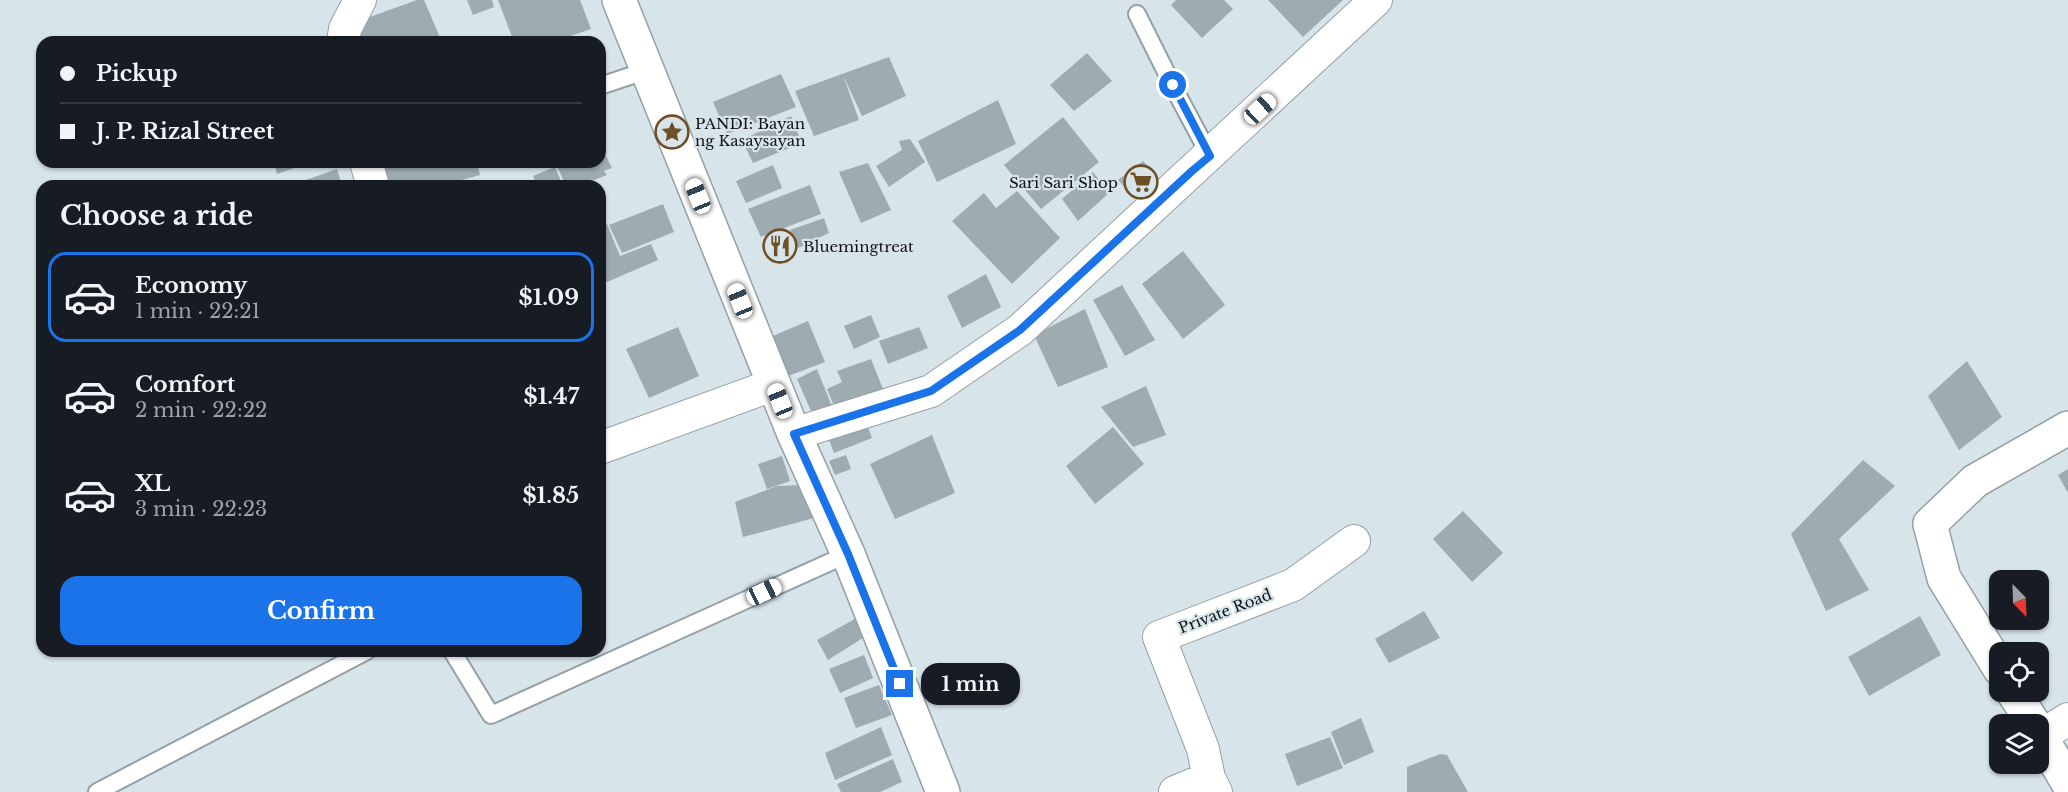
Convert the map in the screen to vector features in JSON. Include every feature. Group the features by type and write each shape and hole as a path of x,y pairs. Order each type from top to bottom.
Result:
{"main road":[{"path":"619,0 773,385 848,554 943,792"},
{"path":"1989,651 1944,578 1930,524 1975,481 2068,428"},
{"path":"2049,750 2068,783"}],"street":[{"path":"344,36 345,29 360,0"},
{"path":"794,434 931,391 1020,330 1376,0"},
{"path":"606,446 773,385"},
{"name":"Private Road","path":"1212,785 1203,749 1159,637 1293,585 1354,541"},
{"path":"2049,727 2068,719"},
{"path":"1175,792 1212,785"}],"lane":[{"path":"1137,14 1210,156"},
{"path":"606,84 648,70"},
{"path":"456,657 491,715 848,554"},
{"path":"97,792 356,657"}],"building":[{"path":"417,0 424,0 439,36 362,36 356,22"},
{"path":"467,0 492,0 494,7 473,15"},
{"path":"498,0 580,0 591,29 571,36 512,36"},
{"path":"1176,0 1224,0 1233,9 1202,38 1171,5"},
{"path":"1268,0 1343,0 1303,37"},
{"path":"1087,53 1112,81 1074,111 1050,85"},
{"path":"889,57 906,96 862,116 843,75 859,120 814,136 795,91"},
{"path":"781,74 796,107 727,134 713,102"},
{"path":"998,100 1016,144 937,182 918,141"},
{"path":"791,116 802,143 753,163 742,140"},
{"path":"1063,117 1099,162 1041,209 1004,165"},
{"path":"910,139 925,162 889,187 876,166 902,150 899,141"},
{"path":"606,156 612,168 604,171 607,175 594,180 563,180 558,168 606,168"},
{"name":"Sari Sari Shop","path":"1143,161 1164,184 1140,203 1118,180"},
{"path":"868,163 891,210 861,223 839,172"},
{"path":"773,165 782,188 746,203 736,181"},
{"path":"276,168 294,168 277,174"},
{"path":"382,168 478,168 480,175 462,180 384,180"},
{"path":"555,168 560,180 535,180 533,176"},
{"path":"337,169 340,180 306,180"},
{"path":"1093,172 1109,193 1078,221 1062,199"},
{"path":"810,185 821,214 761,237 748,209"},
{"path":"1017,191 1060,238 1012,284 952,221 984,193 996,208"},
{"path":"663,204 674,232 622,253 609,225"},
{"path":"824,218 829,233 798,248 790,230"},
{"path":"606,224 620,256 651,244 658,260 606,282"},
{"name":"Bluemingtreat","path":"783,234 791,254 778,260 770,238"},
{"path":"1183,251 1225,305 1183,339 1142,284"},
{"path":"986,274 1001,307 962,328 947,296"},
{"path":"1122,285 1155,340 1125,356 1093,300"},
{"path":"1085,309 1108,367 1058,387 1034,335"},
{"path":"871,315 880,337 854,349 844,326"},
{"path":"808,321 825,362 783,378 768,338"},
{"path":"678,327 699,376 649,398 626,349"},
{"path":"919,327 928,348 888,364 879,341"},
{"path":"871,359 883,389 849,401 837,413 827,389 842,382 837,371"},
{"path":"1967,361 2002,417 1959,450 1928,396"},
{"path":"817,369 833,409 814,418 797,379"},
{"path":"1146,386 1166,435 1133,447 1101,407"},
{"path":"866,422 872,438 834,453 828,437"},
{"path":"1113,427 1144,464 1095,504 1066,466"},
{"path":"932,435 955,493 895,519 870,464"},
{"path":"846,455 851,469 835,475 829,461"},
{"path":"782,456 790,481 767,489 758,464"},
{"path":"1863,460 1895,486 1839,539 1869,590 1826,611 1791,534"},
{"path":"2068,469 2068,493 2058,475"},
{"path":"803,485 814,518 743,537 735,502 777,486"},
{"path":"1463,511 1503,553 1472,582 1433,539"},
{"path":"1424,611 1440,638 1389,663 1375,639"},
{"path":"860,616 866,636 828,660 817,640"},
{"path":"1920,616 1941,655 1869,696 1848,657"},
{"path":"864,655 873,678 840,693 829,669"},
{"path":"879,685 892,715 856,728 844,698"},
{"path":"1361,718 1374,752 1344,765 1331,732"},
{"path":"881,727 892,755 835,780 825,753"},
{"path":"1330,737 1343,768 1297,786 1285,754"},
{"path":"1440,754 1447,755 1468,792 1407,792 1407,767"},
{"path":"893,759 902,782 880,792 841,792 837,784"}],"place":[{"name":"PANDI: Bayan ng Kasaysayan","path":"672,132"},
{"name":"Sari Sari Shop","path":"1141,182"},
{"name":"Bluemingtreat","path":"780,246"}],"route":[{"path":"900,684 848,554 794,434 931,391 1020,330 1210,156 1173,85"}]}
